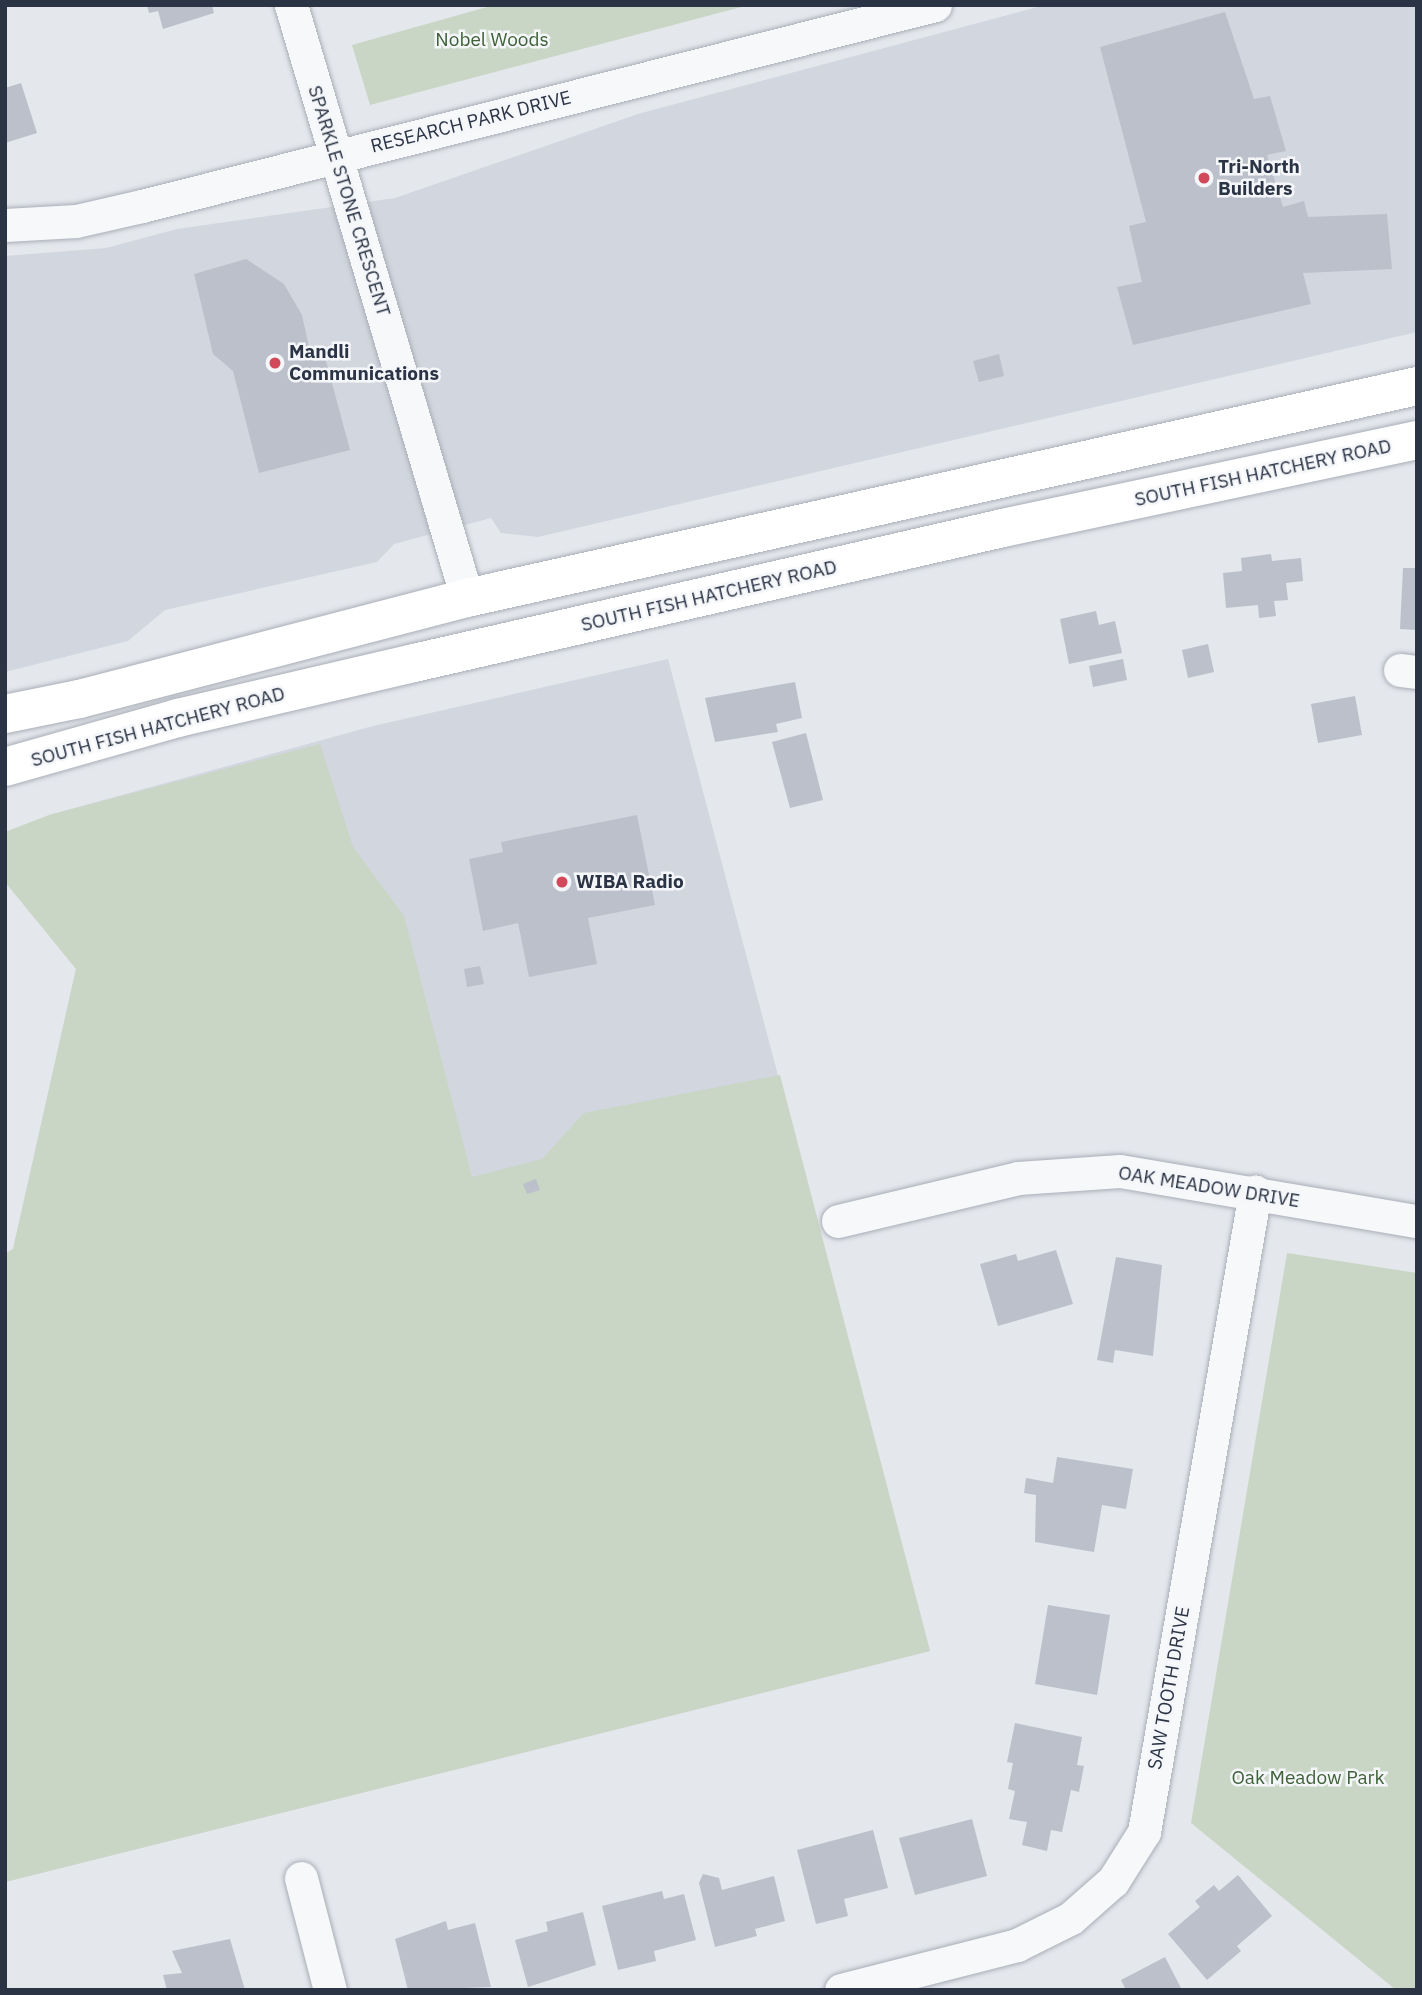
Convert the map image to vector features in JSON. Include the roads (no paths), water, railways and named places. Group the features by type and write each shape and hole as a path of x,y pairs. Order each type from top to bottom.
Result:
{"main road":[{"path":"5,713 79,699 467,598 1417,386"},
{"name":"SOUTH FISH HATCHERY ROAD","path":"5,767 178,718 401,666 990,531 1417,440"}],"street":[{"name":"SPARKLE STONE CRESCENT","path":"291,5 467,598"},
{"name":"RESEARCH PARK DRIVE","path":"5,225 76,221 935,5"},
{"name":"OAK MEADOW DRIVE","path":"838,1221 1018,1178 1120,1171 1417,1221"},
{"name":"SAW TOOTH DRIVE","path":"841,1990 1017,1945 1071,1918 1113,1881 1144,1832 1255,1192"},
{"path":"301,1878 330,1990"}],"place":[{"name":"Tri-North Builders","path":"1204,178"},
{"name":"Mandli Communications","path":"275,363"},
{"name":"WIBA Radio","path":"562,882"}],"park label":[{"name":"Nobel Woods","path":"492,40"},
{"name":"Oak Meadow Park","path":"1308,1778"}]}
